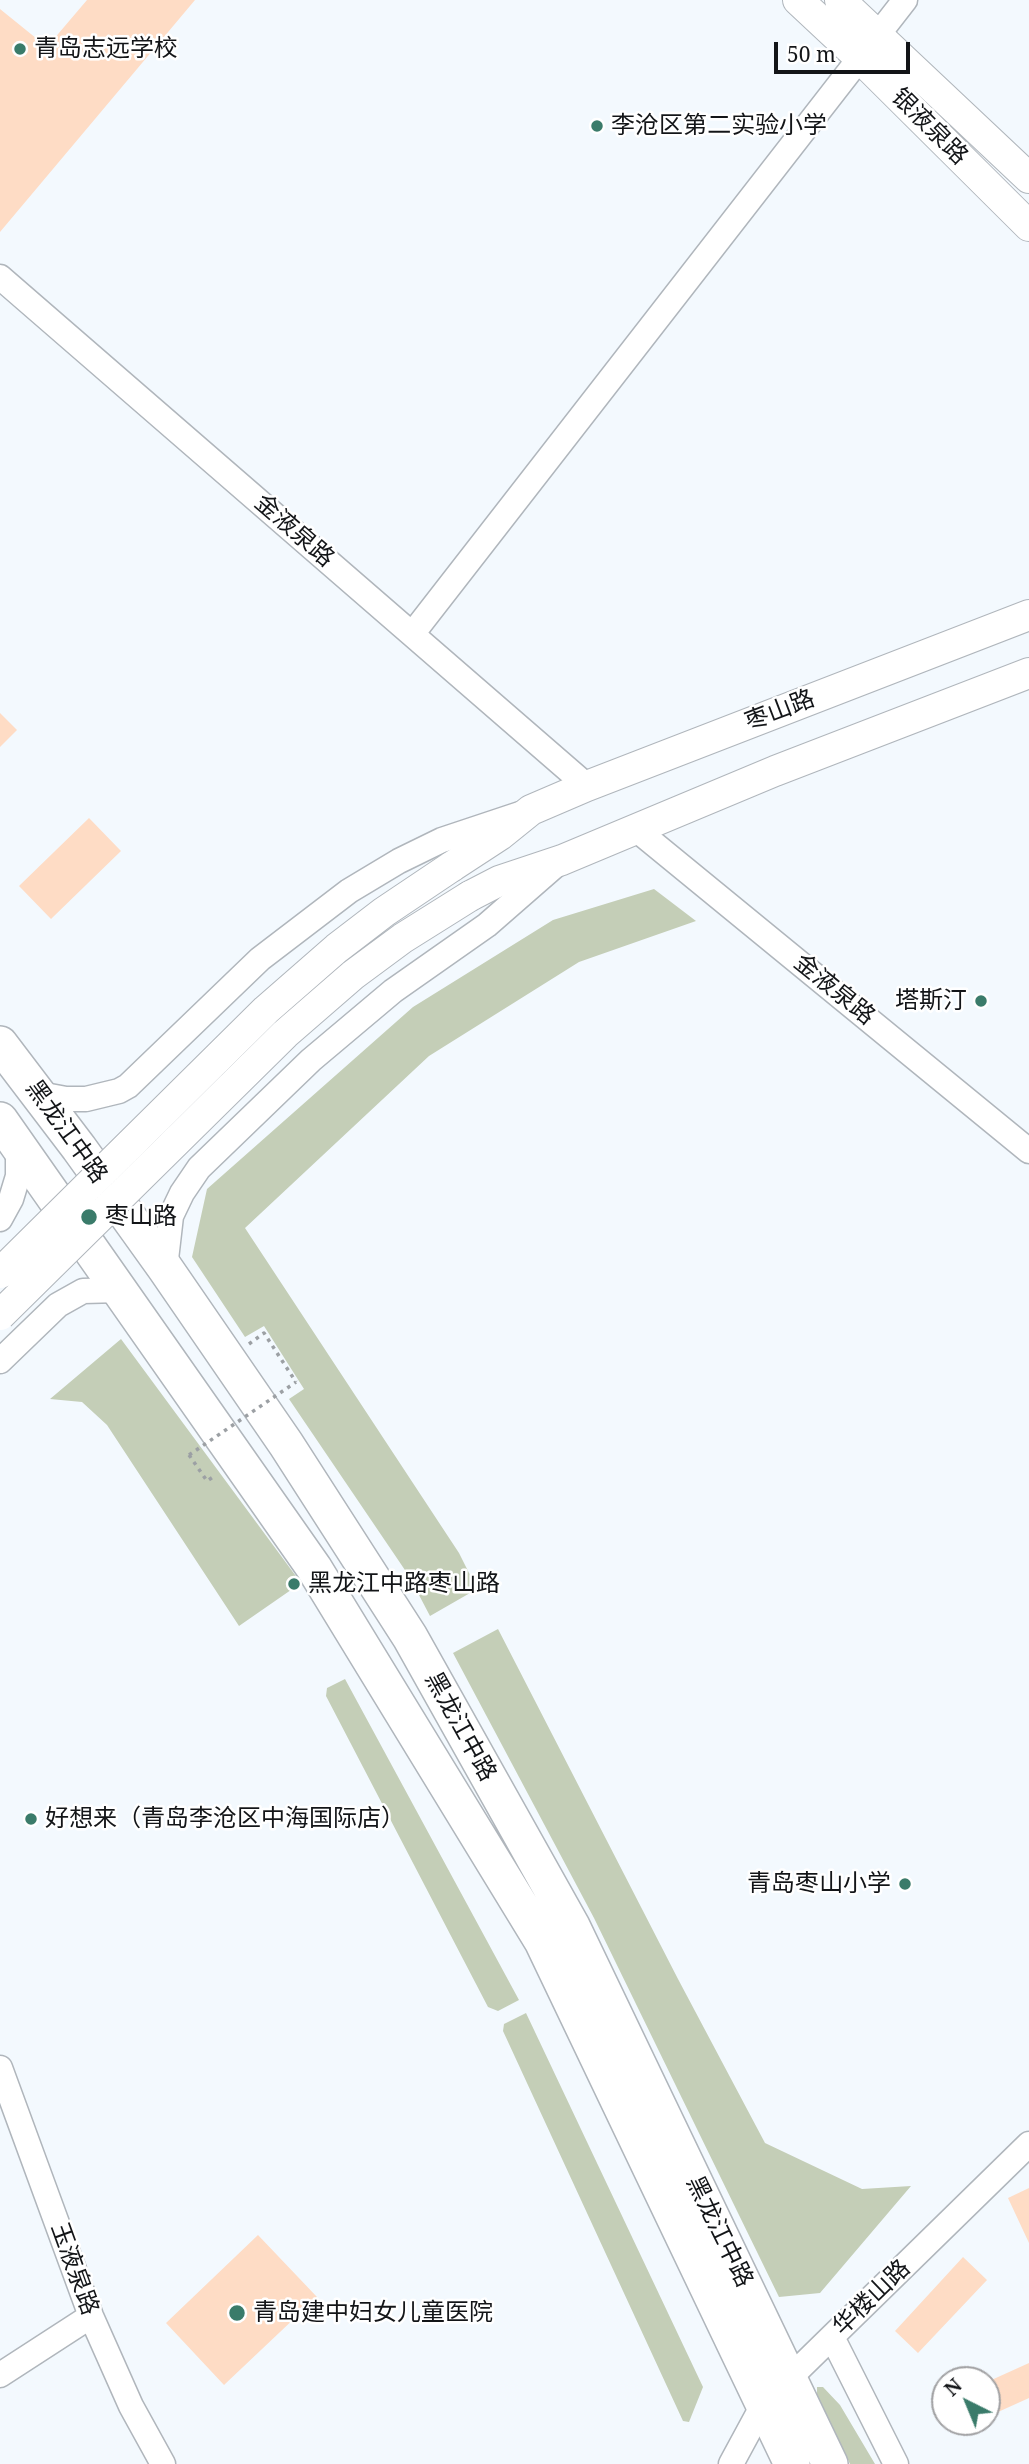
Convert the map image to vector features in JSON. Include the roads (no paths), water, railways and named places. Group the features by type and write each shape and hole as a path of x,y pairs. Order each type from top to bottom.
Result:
{"highway":[{"name":"黑龙江中路","path":"0,1044 165,1268 286,1444 410,1637 565,1914 830,2464"},
{"name":"黑龙江中路","path":"9,1133 314,1569 542,1941 792,2464"}],"main road":[{"name":"银液泉路","path":"798,0 1029,226"},
{"name":"银液泉路","path":"839,0 1029,178"},
{"name":"枣山路","path":"0,1273 266,1010 346,940 500,835 531,810 1029,615"},
{"path":"0,1315 285,1034 354,975 403,938 499,881 562,860 775,771 1029,673"}],"street":[{"path":"413,633 860,58 880,36 905,0"},
{"name":"金液泉路","path":"0,277 587,786"},
{"name":"枣山路","path":"38,1094 86,1099 119,1091 128,1086 260,959 349,891 399,861 442,841 531,810"},
{"name":"金液泉路","path":"637,830 1029,1151"},
{"path":"165,1268 171,1216 199,1168 311,1060 393,991 487,925 562,860"},
{"path":"0,1219 11,1199 18,1176 9,1133"},
{"path":"0,1361 58,1305 83,1291 120,1290"},
{"name":"玉液泉路","path":"0,2068 91,2316 131,2406 163,2464"},
{"name":"华楼山路","path":"731,2464 764,2403 1029,2144"},
{"path":"0,2375 91,2316"},
{"path":"832,2337 896,2464"}],"place":[{"name":"青岛志远学校","path":"20,49"},
{"name":"李沧区第二实验小学","path":"597,126"},
{"name":"塔斯汀","path":"981,1001"},
{"name":"枣山路","path":"89,1217"},
{"name":"黑龙江中路枣山路","path":"294,1584"},
{"name":"好想来（青岛李沧区中海国际店）","path":"31,1819"},
{"name":"青岛枣山小学","path":"905,1884"},
{"name":"青岛建中妇女儿童医院","path":"237,2313"}]}
